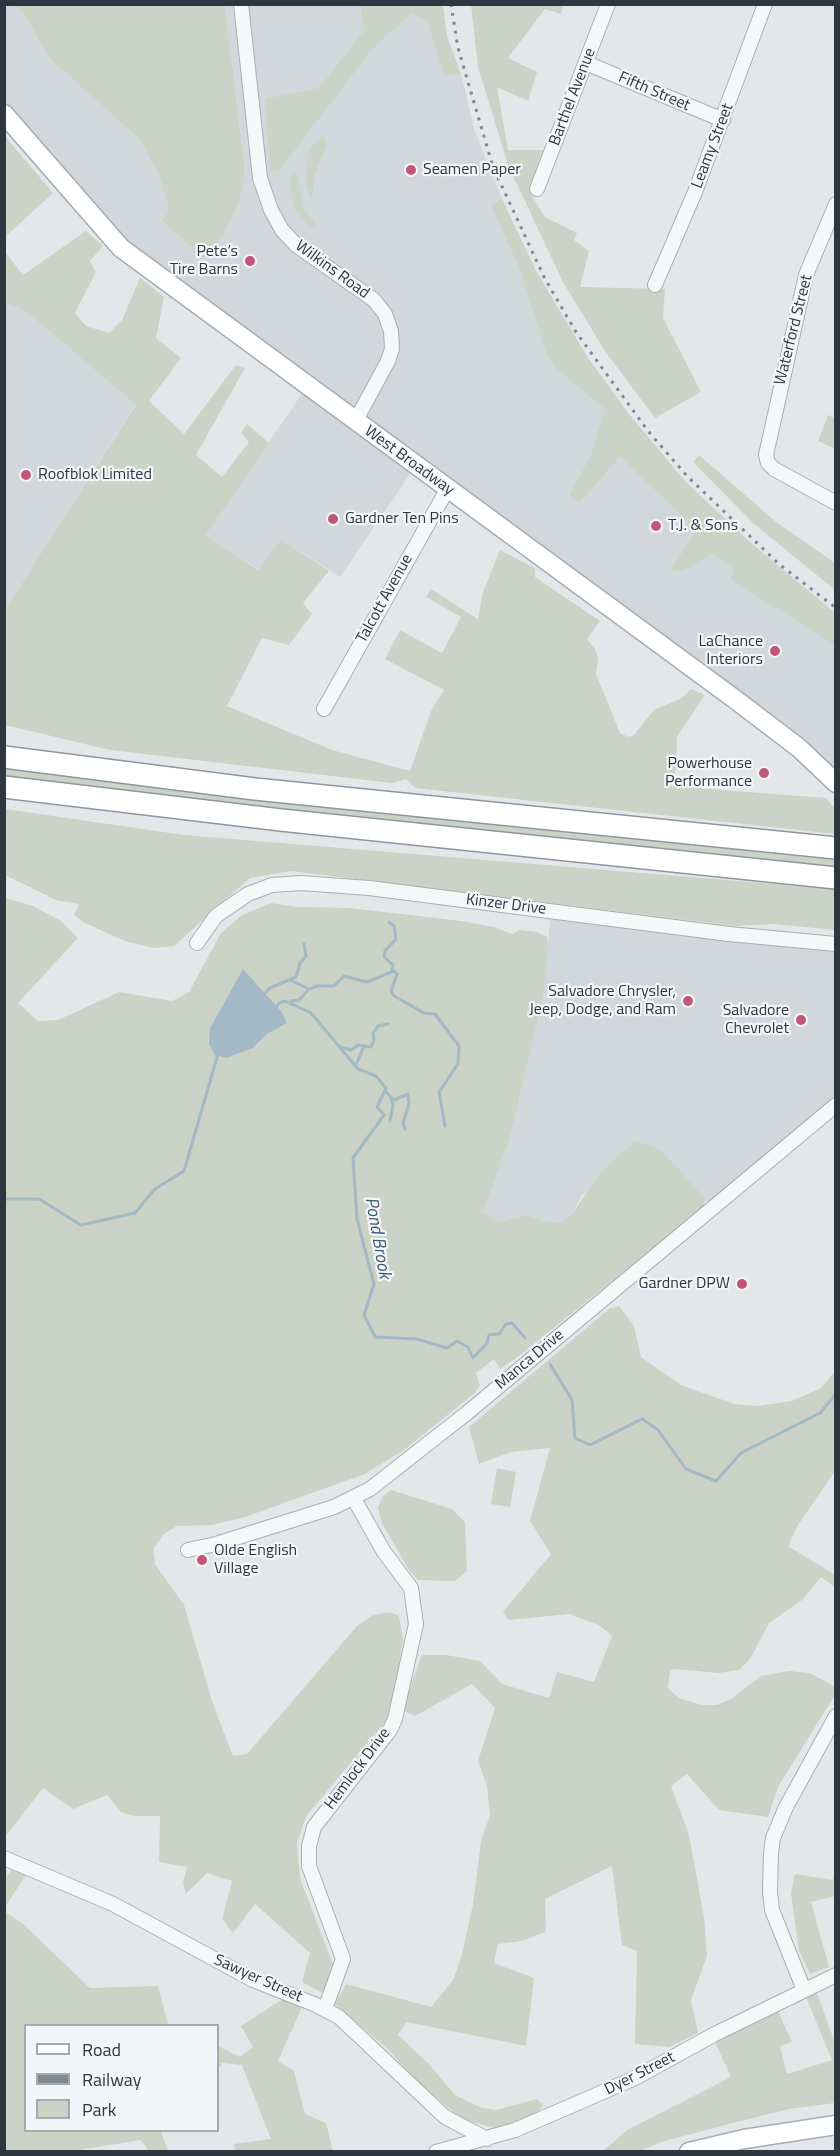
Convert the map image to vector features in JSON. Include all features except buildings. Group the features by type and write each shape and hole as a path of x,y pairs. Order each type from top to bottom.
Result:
{"highway":[{"path":"4,757 255,789 836,848"},
{"path":"4,787 281,820 836,878"}],"main road":[{"name":"West Broadway","path":"4,114 121,248 447,490 744,706 799,748 836,783"},
{"path":"689,2151 744,2139 836,2125"}],"street":[{"name":"Wilkins Road","path":"241,4 260,178 271,210 282,230 296,245 374,300 382,309 391,331 392,349 388,361 355,422"},
{"name":"Barthel Avenue","path":"537,189 608,4"},
{"name":"Leamy Street","path":"655,285 723,120 765,4"},
{"name":"Fifth Street","path":"586,63 723,120"},
{"name":"Waterford Street","path":"836,204 806,275 767,460 776,470 836,503"},
{"name":"Talcott Avenue","path":"324,709 447,490"},
{"name":"Kinzer Drive","path":"197,943 216,916 248,894 272,885 301,883 369,888 729,934 836,944"},
{"name":"Manca Drive","path":"188,1551 251,1534 354,1499 424,1448 836,1105"},
{"name":"Hemlock Drive","path":"325,2009 343,1959 309,1866 309,1846 315,1827 390,1730 395,1719 416,1624 411,1587 392,1563 354,1499"},
{"path":"804,1990 772,1910 771,1853 773,1838 786,1807 836,1716"},
{"name":"Sawyer Street","path":"4,1858 87,1892 253,1980 325,2009 357,2032 446,2117 487,2139"},
{"name":"Dyer Street","path":"436,2151 515,2130 635,2078 836,1975"}],"shaded area":[{"path":"4,5 14,5 24,14 49,58 140,140 159,176 169,210 162,221 204,258 224,234 239,203 244,161 225,5 360,5 364,30 412,13 427,21 444,74 461,74 475,132 502,199 536,271 588,358 629,414 580,503 620,457 686,520 694,534 835,644 835,783 415,467 340,577 281,539 259,570 206,535 307,386 121,248 5,114"},
{"path":"5,302 28,313 136,404 5,609"},
{"path":"551,910 835,944 835,1105 712,1208 662,1150 582,1195 572,1214 562,1222 543,1221 527,1215 503,1221 492,1219 483,1212 484,1204 511,1134 543,997"}],"green space":[{"path":"14,5 225,5 244,161 244,179 239,203 224,234 204,258 162,221 169,210 159,176 140,140 49,58 24,14"},
{"path":"360,5 443,5 447,36 461,74 444,75 427,21 412,13 373,48 278,172 270,170 265,99 319,88 364,31"},
{"path":"471,5 564,5 561,14 545,9 508,58 537,72 528,101 497,87 508,150 545,150 530,193 545,217 577,233 574,240 589,251 580,287 665,289 663,318 701,392 655,418 605,351 563,282 508,165 478,67"},
{"path":"4,135 53,193 5,237 4,237"},
{"path":"323,136 327,143 314,177 312,201 306,184 308,155 311,147"},
{"path":"293,173 297,176 304,209 316,224 311,229 295,208 289,179"},
{"path":"502,199 536,271 588,358 629,414 685,481 750,542 835,613 835,645 730,579 734,569 713,553 682,571 671,570 694,534 686,520 620,457 580,503 569,496 591,455 605,409 557,369 547,355 519,267 491,205"},
{"path":"86,231 103,246 90,261 96,272 75,313 86,326 109,333 122,320 140,278 164,297 156,338 181,358 149,401 184,434 236,365 245,368 196,455 222,477 249,442 241,433 247,424 269,443 206,535 258,570 281,539 329,571 303,603 312,614 289,645 262,638 227,706 332,750 410,771 431,711 444,690 385,659 400,630 442,653 461,617 426,597 431,589 478,619 483,592 500,550 535,568 535,577 600,621 587,639 595,649 598,659 596,674 620,733 629,737 634,735 654,710 682,698 691,689 705,695 677,737 676,769 670,786 826,798 835,809 835,834 415,788 406,779 392,783 110,750 5,725 5,609 136,405 28,313 5,302 5,252 23,275"},
{"path":"828,415 835,418 835,449 818,441"},
{"path":"699,455 775,521 835,563 835,590 753,523 693,462"},
{"path":"4,765 340,808 835,858 835,870 430,830 5,779"},
{"path":"5,809 184,835 835,889 835,930 774,924 735,926 291,871 250,878 174,946 153,948 125,941 85,923 74,915 79,904 56,900 5,875"},
{"path":"5,898 33,906 61,921 78,938 18,1003 38,1021 58,1020 119,992 172,1001 189,992 221,933 242,915 271,903 297,907 350,908 461,921 494,927 512,934 519,930 537,932 547,937 543,997 511,1134 483,1212 492,1219 503,1221 527,1215 543,1221 562,1222 572,1214 600,1173 635,1141 662,1150 705,1199 703,1208 515,1359 500,1369 494,1359 476,1373 480,1385 475,1393 404,1450 365,1474 245,1517 212,1525 177,1526 164,1534 153,1549 155,1564 184,1605 213,1704 233,1756 247,1754 357,1626 373,1615 390,1612 399,1616 403,1639 391,1715 307,1815 297,1842 300,1878 335,1970 325,1994 302,1982 310,1953 255,1904 233,1933 222,1919 232,1881 207,1873 186,1894 183,1883 187,1867 159,1862 160,1816 134,1816 121,1812 107,1795 73,1809 43,1788 5,1837","holes":["243,970 282,1012 287,1023 267,1034 253,1048 210,1028"]},
{"path":"619,1306 634,1326 641,1357 681,1385 734,1404 757,1406 792,1401 821,1388 835,1371 835,1471 798,1525 788,1546 835,1575 835,1587 821,1577 802,1600 769,1623 750,1659 739,1670 719,1673 673,1669 670,1671 668,1688 679,1698 701,1705 717,1705 731,1699 761,1676 789,1671 810,1673 835,1687 835,1695 778,1787 768,1817 719,1810 687,1774 671,1786 689,1835 704,1917 707,1956 691,2000 698,2033 669,2047 635,2044 637,1951 622,1945 612,1866 545,1899 546,1932 521,1941 498,1944 494,1963 534,1978 526,2046 406,2022 398,2035 429,2064 455,2095 482,2108 496,2110 537,2099 543,2105 535,2116 495,2128 461,2119 412,2076 389,2050 335,2004 346,1984 431,2007 453,1980 462,1955 473,1904 481,1841 490,1815 487,1786 478,1761 495,1708 472,1684 415,1716 402,1710 422,1655 446,1655 480,1661 502,1684 549,1698 557,1672 594,1682 612,1636 599,1625 569,1614 509,1620 503,1612 551,1554 530,1521 550,1448 511,1452 479,1464 469,1427 609,1309"},
{"path":"497,1468 516,1472 510,1507 491,1504"},
{"path":"391,1490 452,1509 465,1522 467,1571 455,1581 418,1580 409,1570 382,1523 378,1508 382,1497"},
{"path":"835,1869 835,1896 811,1902 829,1967 810,1974 799,1951 791,1893 795,1874 833,1880"},
{"path":"12,1870 26,1875 5,1907 5,1878"},
{"path":"4,1911 22,1923 90,1988 158,1986 168,2024 24,2024 24,2132 161,2132 168,2151 149,2151 141,2140 73,2151 5,2151"},
{"path":"817,1993 835,2043 835,2103 789,2109 661,2142 640,2151 602,2152 627,2130 731,2077 715,2042 778,2011 792,2042 780,2046 787,2074 832,2060 806,1997"},
{"path":"283,1999 303,2005 278,2061 294,2071 305,2114 326,2123 333,2151 235,2151 234,2144 271,2139 242,2065 222,2063 219,2068 219,2046 240,2057 253,2047 241,2026"}],"water":[{"path":"243,969 282,1012 287,1023 267,1034 253,1048 226,1058 215,1055 209,1044 210,1028"}],"waterway":[{"path":"389,922 394,926 396,939 385,951 384,957 393,965 392,971"},
{"path":"262,996 270,988 296,977 300,963 306,956 304,944"},
{"path":"291,1001 299,1000 309,989 318,986 334,986 344,976 367,982 394,971 397,974 391,991 394,996 424,1013 435,1014 459,1046 458,1064 439,1092 445,1126"},
{"path":"290,980 309,989"},
{"name":"Pond Brook","path":"275,1010 279,1003 285,1001 311,1013 358,1069 376,1076 386,1088 377,1107 384,1115 353,1158 357,1219 374,1284 364,1315 375,1337 417,1339 447,1348 457,1341 468,1347 473,1358 487,1343 489,1335 499,1334 506,1324 512,1323 525,1338"},
{"path":"341,1047 351,1050 358,1045 371,1047 374,1040 373,1033 378,1026 388,1024"},
{"path":"356,1065 363,1048"},
{"name":"Pond Brook","path":"4,1199 39,1199 81,1225 135,1213 155,1189 184,1171 218,1054"},
{"path":"386,1092 394,1100 408,1094 409,1104 403,1123 405,1129"},
{"path":"390,1121 393,1105 391,1098"},
{"name":"Pond Brook","path":"550,1364 572,1400 575,1438 590,1445 642,1419 658,1430 686,1469 716,1481 741,1453 820,1413 836,1394"}],"railway":[{"path":"451,4 458,48 493,167 545,279 576,332 648,431 687,476 779,564 836,608"}],"place":[{"name":"Seamen Paper","path":"411,170"},
{"name":"Pete’s Tire Barns","path":"250,261"},
{"name":"Roofblok Limited","path":"26,475"},
{"name":"Gardner Ten Pins","path":"333,519"},
{"name":"T.J. & Sons","path":"656,526"},
{"name":"LaChance Interiors","path":"775,651"},
{"name":"Powerhouse Performance","path":"764,773"},
{"name":"Salvadore Chrysler, Jeep, Dodge, and Ram","path":"688,1001"},
{"name":"Salvadore Chevrolet","path":"801,1020"},
{"name":"Gardner DPW","path":"742,1284"},
{"name":"Olde English Village","path":"202,1560"}]}
